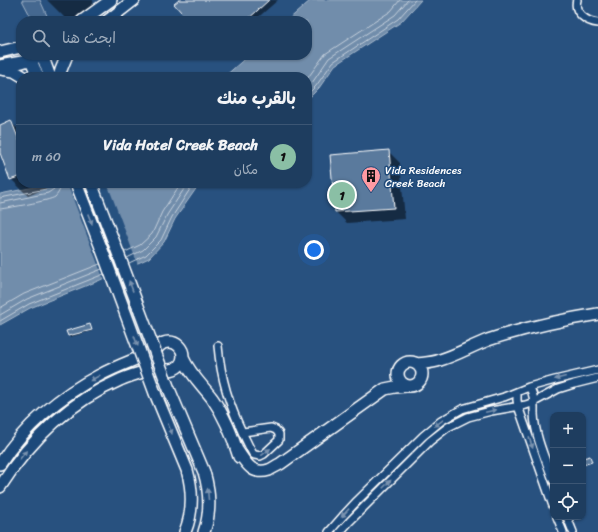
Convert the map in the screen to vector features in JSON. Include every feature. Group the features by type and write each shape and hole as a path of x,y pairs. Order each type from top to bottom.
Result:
{"street":[{"path":"89,16 111,0"},
{"path":"114,16 134,0"},
{"path":"577,0 576,6 579,13 589,21 598,23"},
{"path":"0,52 16,48"},
{"path":"0,68 25,60"},
{"path":"31,60 36,72"},
{"path":"45,60 48,72"},
{"path":"60,72 65,60"},
{"path":"0,68 16,72"},
{"path":"78,188 187,470 191,483 192,498 188,521 184,532"},
{"path":"93,188 169,389 204,472 209,502 204,532"},
{"path":"416,364 439,361 475,345 503,335 546,324 598,314"},
{"path":"0,464 10,449 37,419 73,391 116,367 156,350 165,343 172,342 182,350 183,358 189,369 220,411 239,458 246,472 252,476 268,476 280,464 385,389 392,381 400,367 405,363 411,362 421,368 422,377"},
{"path":"218,346 222,375 230,406 251,452 257,456 262,456 277,442 280,436 278,431 274,428 243,432"},
{"path":"156,350 155,356 161,367 169,370 173,369 196,379"},
{"path":"173,369 180,365 183,358"},
{"path":"385,389 416,385 430,368 439,361"},
{"path":"0,487 21,457 39,437 56,420 76,404 121,380 141,372 161,367"},
{"path":"329,532 357,501 441,421 462,409 529,387 598,370"},
{"path":"398,371 400,382 406,386"},
{"path":"340,532 415,456 438,434 448,427 468,417 534,402 558,389 598,378"},
{"path":"529,387 532,392 534,402 535,422 538,436 550,471"},
{"path":"517,392 518,406 550,497"},
{"path":"220,411 230,406"},
{"path":"558,520 563,532"},
{"path":"568,520 573,532"}],"shaded area":[{"path":"22,0 40,0 47,16 30,16"}],"water":[{"path":"311,0 421,0 401,22 335,65 319,88 312,95 312,72 230,72 243,60 312,60 312,16 293,16"},
{"path":"29,188 197,188 175,219 164,242 149,258 98,281 30,308 0,325 0,194"}],"pier":[{"path":"69,188 109,188 138,265 104,280"}],"building":[{"path":"179,0 269,0 251,16 185,16 174,4"},
{"path":"11,120 16,132 16,178 10,180 0,153 0,125"},
{"path":"389,150 394,208 335,212 330,155"},
{"path":"90,324 92,330 68,336 66,331"},
{"path":"590,456 592,462 586,464 586,457"}],"place":[{"name":"Vida Residences Creek Beach","path":"371,193"},
{"name":"Vida Hotel Creek Beach","path":"342,195"}]}
